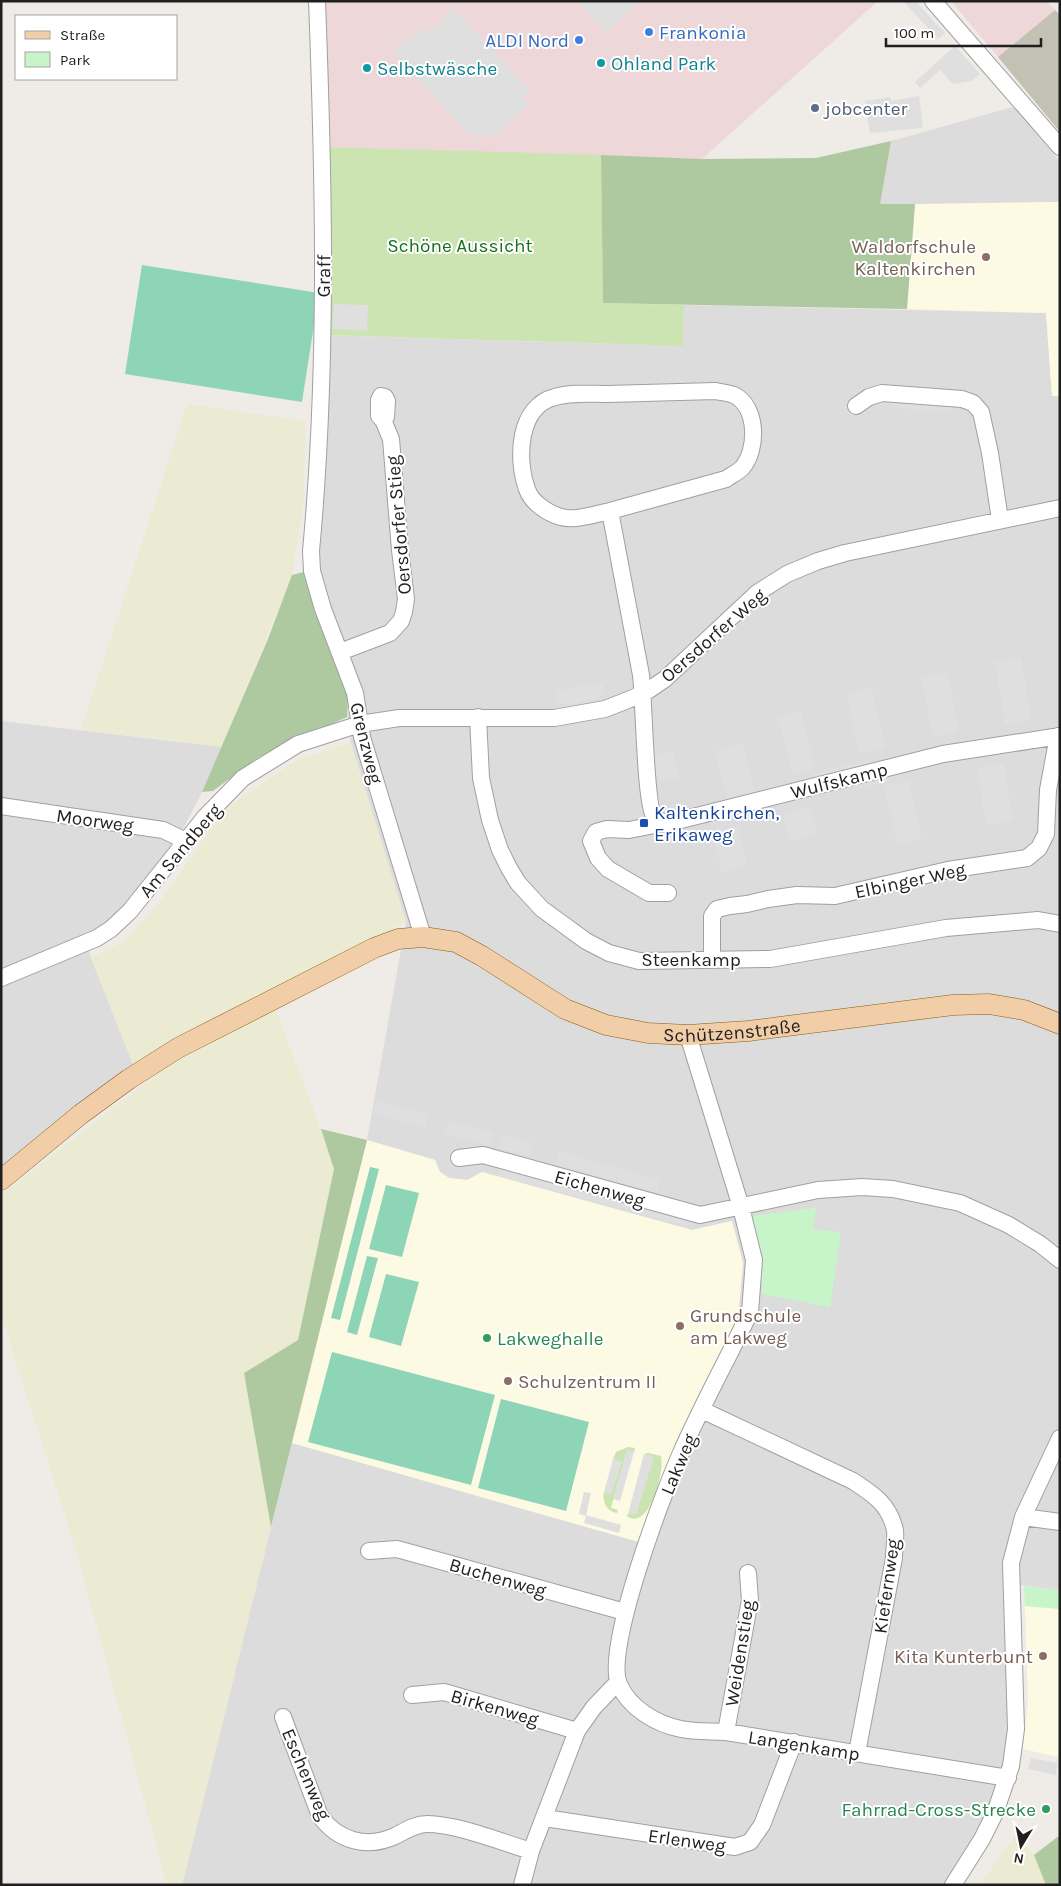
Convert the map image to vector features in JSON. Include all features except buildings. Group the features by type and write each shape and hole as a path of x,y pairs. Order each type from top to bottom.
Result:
{"main road":[{"name":"Schützenstraße","path":"1,1180 81,1114 129,1079 178,1048 374,948 398,939 423,937 456,942 482,956 566,1009 606,1025 648,1033 688,1035 748,1031 953,1005 989,1004 1024,1010 1060,1024"}],"street":[{"name":"Graff","path":"311,551 320,410 323,288 323,145 317,1"},
{"path":"933,1 1060,147"},
{"path":"715,390 734,396 747,407 752,422 753,437 742,468 726,479 610,511 585,516 561,517 540,507 527,490 522,469 522,447 525,424 536,408 554,397 715,390"},
{"path":"856,406 869,397 882,393 962,399 974,403 981,412 990,453 1000,520"},
{"name":"Oersdorfer Stieg","path":"340,652 390,633 401,621 404,612 406,599 399,541 391,440 383,420"},
{"name":"Oersdorfer Weg","path":"360,724 399,718 564,717 605,708 643,694 666,678 757,593 787,574 818,560 1060,508"},
{"path":"610,511 643,694 648,793 652,814 656,819 665,823"},
{"name":"Grenzweg","path":"311,551 312,572 323,609 355,693 362,737 423,937"},
{"name":"Steenkamp","path":"478,717 481,778 490,820 500,850 518,883 542,909 586,941 609,953 639,961 770,959 946,928 1038,920 1060,924"},
{"name":"Am Sandberg","path":"1,978 97,938 111,929 130,911 205,818 244,778 298,744 360,724"},
{"name":"Wulfskamp","path":"668,893 649,893 608,869 598,858 591,841 596,832 607,829 629,830 665,823 943,754 1059,736"},
{"name":"Elbinger Weg","path":"712,960 712,916 717,909 797,895 836,896 948,870 1026,858 1038,848 1046,834 1048,790 1059,736"},
{"name":"Moorweg","path":"1,806 163,830 186,841"},
{"name":"Lakweg","path":"618,1682 616,1666 625,1612 651,1533 679,1456 750,1312 754,1260 741,1207 688,1035"},
{"name":"Eichenweg","path":"458,1158 483,1155 700,1215 818,1190 862,1187 893,1189 960,1203 1009,1225 1040,1244 1060,1260"},
{"name":"Kiefernweg","path":"702,1410 853,1481 876,1495 887,1512 895,1531 894,1558 857,1753"},
{"path":"953,1885 995,1813 1008,1778 1016,1729 1011,1563 1023,1517 1060,1438"},
{"path":"1023,1517 1060,1522"},
{"name":"Buchenweg","path":"370,1551 397,1549 625,1612"},
{"name":"Weidenstieg","path":"726,1732 750,1600 748,1573"},
{"path":"522,1885 531,1851 577,1731 594,1707 618,1682"},
{"name":"Langenkamp","path":"618,1682 624,1695 637,1710 658,1722 680,1729 726,1732 794,1742 1008,1778"},
{"name":"Birkenweg","path":"412,1694 444,1692 577,1731"},
{"name":"Eschenweg","path":"284,1718 320,1816 326,1825 337,1833 363,1843 377,1842 409,1828 425,1824 446,1826 531,1851"},
{"name":"Erlenweg","path":"545,1818 735,1847 750,1842 762,1825 794,1742"}],"shaded area":[{"path":"321,1 878,1 702,159 327,147"},
{"path":"577,1 640,1 606,33"},
{"path":"903,1 915,1 945,33 938,39"},
{"path":"951,1 1046,1 1055,10 998,57"},
{"path":"454,9 530,90 522,98 528,105 497,135 470,135 392,51 405,38 408,40 421,28 427,34"},
{"path":"1055,10 1060,15 1060,132 998,57"},
{"path":"955,46 980,74 972,81 953,84 940,70 920,88 915,82"},
{"path":"919,96 923,128 870,133 865,101 890,97 891,101"},
{"path":"1013,107 1060,162 1060,202 879,205 891,141"},
{"name":"Waldorfschule Kaltenkirchen","path":"1060,202 1060,396 1052,396 1046,313 907,309 915,204"},
{"path":"334,304 368,305 367,331 332,329"},
{"path":"684,305 1046,313 1052,396 1060,396 1060,1590 1005,1583 1008,1728 1004,1770 985,1816 945,1885 182,1885 292,1443 639,1542 738,1319 743,1263 732,1221 692,1230 482,1172 467,1180 449,1178 440,1172 435,1160 367,1140 406,922 351,743 347,717 348,695 308,571 318,335 683,346"},
{"path":"895,394 952,398 950,412 894,408"},
{"path":"1021,657 1031,719 1005,724 995,662"},
{"path":"948,672 959,733 933,737 921,677"},
{"path":"607,681 600,697 576,703 556,704 558,691"},
{"path":"872,688 886,748 860,754 846,694"},
{"path":"801,710 816,768 793,775 777,717"},
{"path":"1,721 222,747 176,843 139,893 87,947 134,1067 1,1173"},
{"path":"743,744 755,795 727,801 715,751"},
{"path":"673,750 679,777 659,781 652,755"},
{"path":"876,758 879,770 885,769 889,782 864,787 855,776 817,786 814,774"},
{"path":"1004,764 1013,821 986,825 977,768"},
{"path":"908,781 922,838 897,844 883,787"},
{"path":"810,807 817,836 790,842 783,813"},
{"path":"738,826 747,866 722,872 712,832"},
{"path":"376,1100 429,1115 425,1128 373,1113"},
{"path":"449,1120 494,1133 490,1146 445,1134"},
{"path":"502,1135 533,1143 529,1156 498,1148"},
{"name":"Schulzentrum II","path":"367,1140 435,1160 440,1172 449,1178 467,1180 482,1172 692,1230 732,1221 743,1263 738,1319 639,1542 292,1443"},
{"path":"559,1151 660,1180 657,1193 556,1164"},
{"path":"503,1161 691,1213 687,1226 498,1176"},
{"path":"627,1449 634,1452 620,1501 613,1499"},
{"path":"644,1454 654,1457 636,1514 628,1514"},
{"path":"613,1459 621,1461 611,1495 604,1492"},
{"path":"584,1492 591,1493 586,1515 621,1525 619,1533 584,1523 586,1516 579,1514"},
{"name":"Kita Kunterbunt","path":"1025,1606 1060,1609 1060,1754 1058,1757 1023,1749 1028,1703"},
{"path":"1031,1758 1057,1763 1056,1775 1028,1769"}],"green space":[{"path":"891,141 880,204 915,204 907,309 603,303 601,155 702,159 816,158"},
{"name":"Schöne Aussicht","path":"327,147 601,155 603,303 684,305 683,346 328,335"},
{"path":"142,265 319,293 302,402 125,374"},
{"path":"187,404 306,421 303,508 292,575 222,747 81,730"},
{"path":"308,571 348,695 347,717 259,757 213,791 202,792 268,639 292,575"},
{"path":"351,743 406,922 134,1067 91,958 123,942 158,904 224,810 298,759"},
{"path":"275,1008 321,1129 334,1169 298,1340 244,1374 271,1527 182,1885 167,1885 75,1547 1,1315 1,1195 158,1073"},
{"path":"321,1129 367,1140 271,1527 244,1373 298,1340 334,1169"},
{"path":"370,1167 379,1169 340,1320 331,1318"},
{"path":"386,1185 419,1193 402,1257 369,1249"},
{"path":"816,1208 813,1229 841,1232 830,1307 762,1294 761,1257 753,1216"},
{"path":"367,1256 378,1258 357,1335 347,1332"},
{"path":"386,1274 419,1282 401,1346 369,1337"},
{"path":"332,1352 495,1395 471,1485 308,1442"},
{"path":"501,1399 589,1422 566,1511 478,1488"},
{"path":"628,1447 635,1448 634,1452 627,1450 611,1508 618,1510 617,1513 610,1511 606,1506 604,1492 611,1494 621,1462 613,1459 616,1452"},
{"path":"644,1454 661,1456 662,1464 658,1486 648,1508 635,1519 627,1516 628,1514 636,1514 653,1457"},
{"path":"1024,1586 1060,1590 1060,1609 1025,1606"},
{"path":"1015,1835 1034,1855 1046,1885 980,1885"},
{"path":"1060,1835 1060,1885 1046,1885 1034,1855"}],"place":[{"name":"Frankonia","path":"649,32"},
{"name":"ALDI Nord","path":"579,40"},
{"name":"Ohland Park","path":"601,63"},
{"name":"Selbstwäsche","path":"367,68"},
{"name":"jobcenter","path":"815,108"},
{"name":"Waldorfschule Kaltenkirchen","path":"986,257"},
{"name":"Kaltenkirchen, Erikaweg","path":"644,823"},
{"name":"Grundschule am Lakweg","path":"680,1326"},
{"name":"Lakweghalle","path":"487,1338"},
{"name":"Schulzentrum II","path":"508,1381"},
{"name":"Kita Kunterbunt","path":"1043,1656"},
{"name":"Fahrrad-Cross-Strecke","path":"1046,1809"}]}
